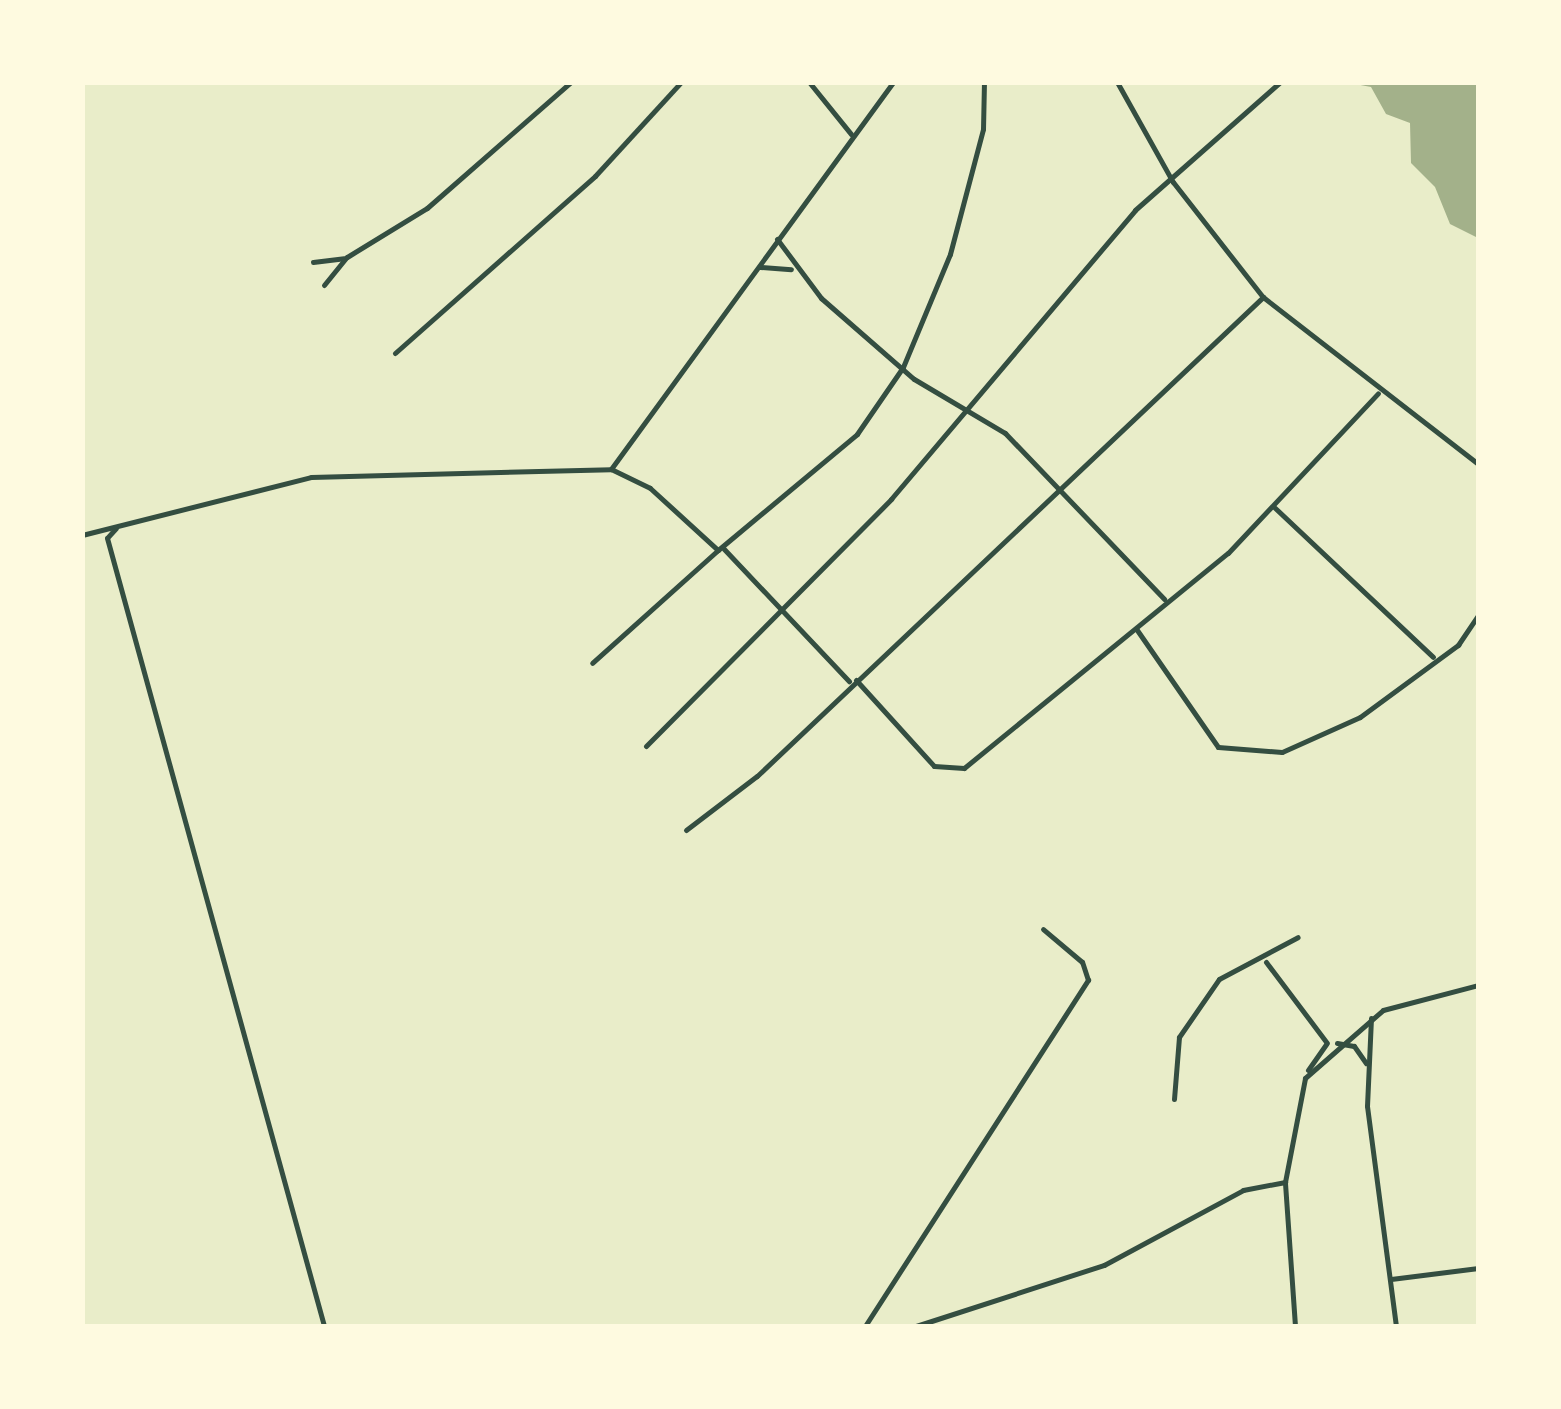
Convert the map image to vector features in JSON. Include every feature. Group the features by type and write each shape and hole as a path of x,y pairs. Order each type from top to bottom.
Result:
{"street":[{"path":"324,285 346,257 427,208 571,82"},
{"path":"394,353 595,176 681,82"},
{"path":"809,82 850,134"},
{"path":"611,469 850,134 892,82"},
{"path":"592,664 857,434 903,367 950,254 980,142 984,82"},
{"path":"1117,82 1173,182 1263,297 1378,393 1478,464"},
{"path":"646,746 782,612 968,408 1124,222 1280,82"},
{"path":"776,239 791,269 903,367 968,408 1164,598"},
{"path":"313,262 346,257"},
{"path":"758,267 791,269"},
{"path":"686,830 757,776 853,681 1061,494 1263,297"},
{"path":"82,535 310,477 611,469 650,488 721,550 934,766 953,773 1136,630 1164,598 1275,508 1378,393"},
{"path":"1275,508 1432,658"},
{"path":"107,538 116,527"},
{"path":"104,530 324,1326"},
{"path":"1136,630 1223,749 1282,752 1319,739 1432,658 1458,645 1478,614"},
{"path":"865,1326 1088,980 1082,962 1043,929"},
{"path":"1174,1099 1185,1028 1222,975 1266,962 1275,944 1298,938"},
{"path":"1266,962 1327,1043"},
{"path":"1308,1073 1337,1043 1371,1018 1478,985"},
{"path":"1371,1018 1367,1067 1396,1326"},
{"path":"1327,1043 1360,1050 1367,1067"},
{"path":"1295,1326 1285,1182 1308,1073 1327,1043"},
{"path":"916,1326 1104,1265 1243,1190 1285,1182"},
{"path":"1391,1278 1478,1268"}],"shaded area":[{"path":"1350,83 1478,83 1478,238 1450,224 1435,187 1411,163 1410,123 1386,114 1371,87"}]}
